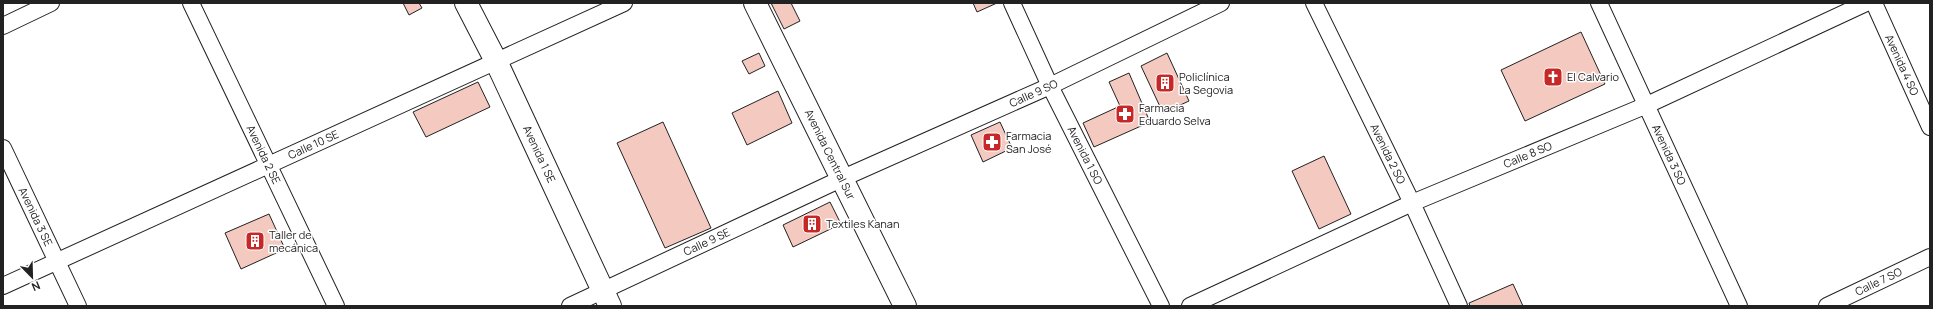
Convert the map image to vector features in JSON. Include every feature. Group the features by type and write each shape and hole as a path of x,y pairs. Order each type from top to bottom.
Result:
{"street":[{"path":"3,26 51,3"},
{"name":"Avenida 2 SE","path":"191,3 336,306"},
{"name":"Avenida 1 SE","path":"466,3 496,61 606,298"},
{"name":"Calle 10 SE","path":"3,286 624,3"},
{"name":"Avenida Central Sur","path":"755,3 843,178 905,306"},
{"name":"Avenida 1 SO","path":"1012,3 1050,86 1161,306"},
{"name":"Calle 9 SO","path":"843,178 1050,86 1221,3"},
{"name":"Avenida 2 SO","path":"1314,3 1412,203 1459,306"},
{"name":"Avenida 3 SO","path":"1599,3 1739,306"},
{"name":"Calle 8 SO","path":"1190,306 1412,203 1647,105 1866,3"},
{"name":"Avenida 4 SO","path":"1874,3 1930,127"},
{"name":"Avenida 3 SE","path":"3,148 78,306"},
{"name":"Calle 9 SE","path":"570,306 606,298 843,178"},
{"name":"Calle 7 SO","path":"1827,306 1930,257"}],"building":[{"path":"403,3 419,3 422,8 409,15"},
{"path":"771,3 791,3 800,21 784,29"},
{"path":"973,3 997,3 977,12"},
{"name":"El Calvario","path":"1581,32 1605,84 1525,121 1501,70"},
{"path":"759,53 765,66 749,74 742,61"},
{"name":"Policlínica La Segovia","path":"1167,53 1189,101 1163,113 1141,66"},
{"name":"Farmacia Eduardo Selva","path":"1129,73 1150,122 1094,147 1083,123 1120,106 1109,82"},
{"path":"478,82 490,107 426,137 413,112"},
{"path":"778,91 792,123 747,145 732,113"},
{"path":"663,122 711,228 665,248 617,143"},
{"name":"Farmacia San José","path":"1000,122 1012,148 983,162 971,135"},
{"path":"1324,156 1351,214 1319,229 1292,171"},
{"name":"Textiles Kanan","path":"830,202 841,224 793,247 783,225"},
{"name":"Taller de mecánica","path":"269,214 285,249 241,269 225,233"},
{"path":"1513,284 1523,306 1470,306 1469,303"}],"place":[{"name":"El Calvario","path":"1553,77"},
{"name":"Policlínica La Segovia","path":"1165,83"},
{"name":"Farmacia Eduardo Selva","path":"1125,114"},
{"name":"Farmacia San José","path":"992,142"},
{"name":"Textiles Kanan","path":"812,224"},
{"name":"Taller de mecánica","path":"255,241"}]}
